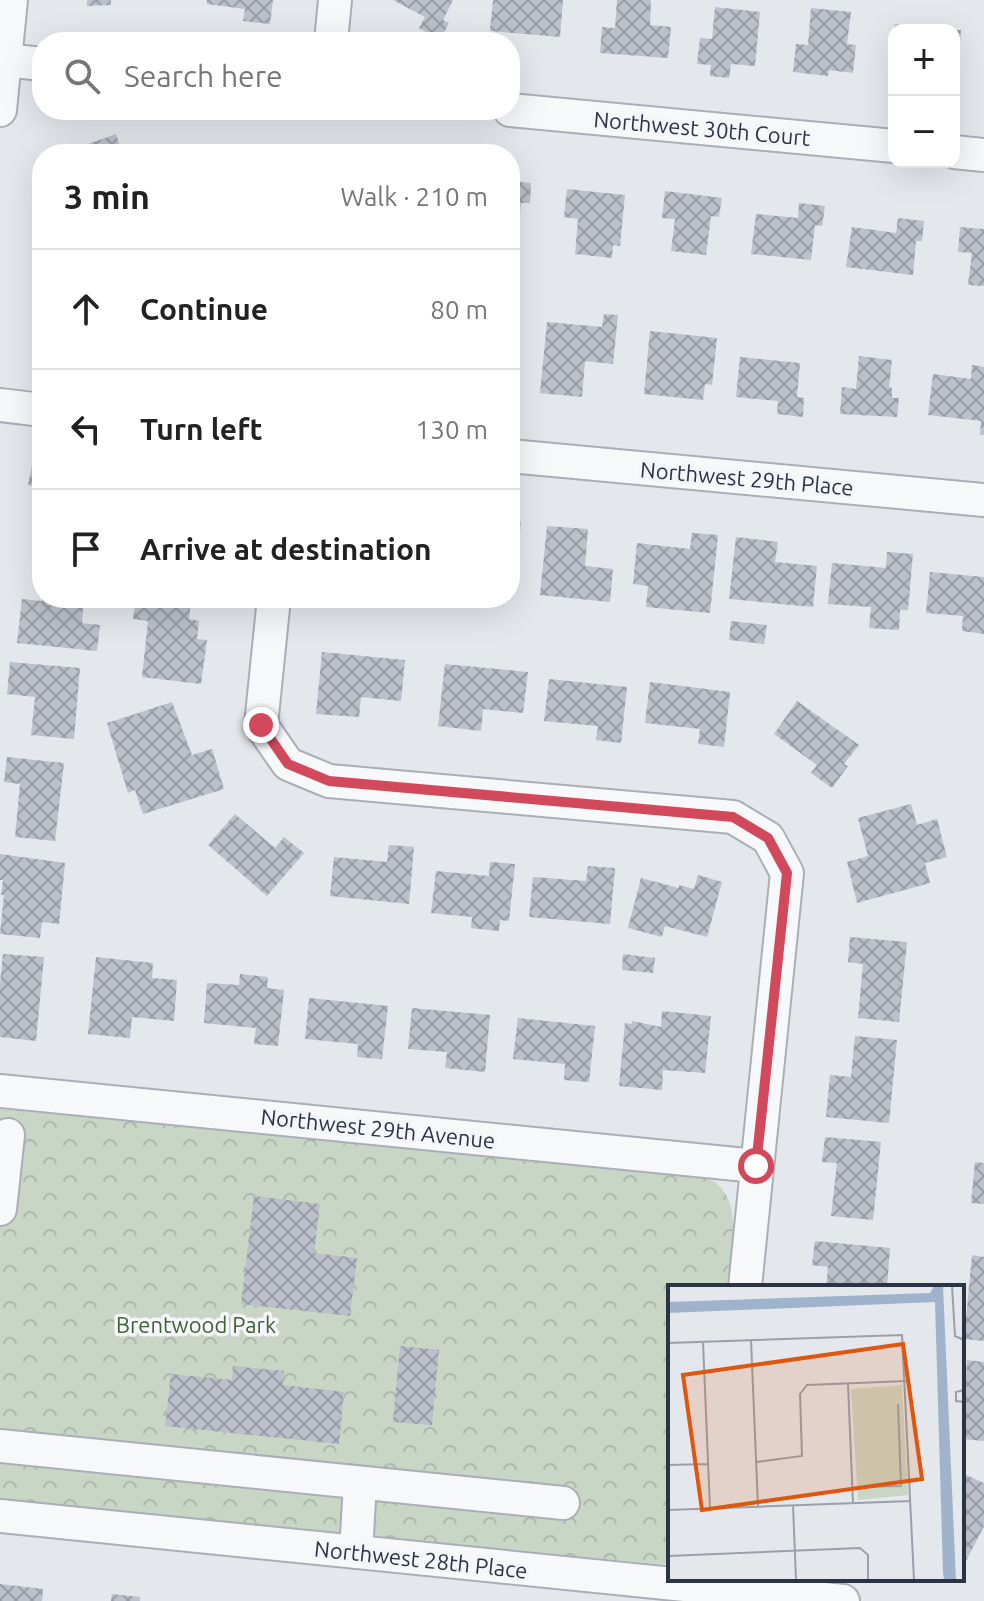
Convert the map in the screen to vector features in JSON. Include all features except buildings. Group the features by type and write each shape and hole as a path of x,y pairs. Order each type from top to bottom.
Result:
{"street":[{"path":"0,110 11,0"},
{"path":"332,32 335,0"},
{"path":"5,60 32,63"},
{"name":"Northwest 30th Court","path":"520,111 888,145"},
{"path":"960,153 984,155"},
{"path":"0,405 32,409"},
{"name":"Northwest 29th Place","path":"520,457 984,500"},
{"path":"273,608 261,725 288,764 329,781 733,817 768,838 787,873 745,1285"},
{"name":"Northwest 29th Avenue","path":"0,1091 756,1166"},
{"path":"0,1209 8,1135"},
{"path":"0,1446 563,1503"},
{"path":"356,1552 360,1483"},
{"name":"Northwest 28th Place","path":"0,1516 668,1580"},
{"name":"Northwest 28th Place","path":"684,1581 843,1601"}],"green space":[{"name":"Brentwood Park","path":"0,1109 699,1176 715,1183 730,1205 733,1233 727,1285 668,1285 668,1565 0,1502"}],"route":[{"path":"261,725 288,764 329,781 733,817 768,838 787,873 756,1166"}]}
